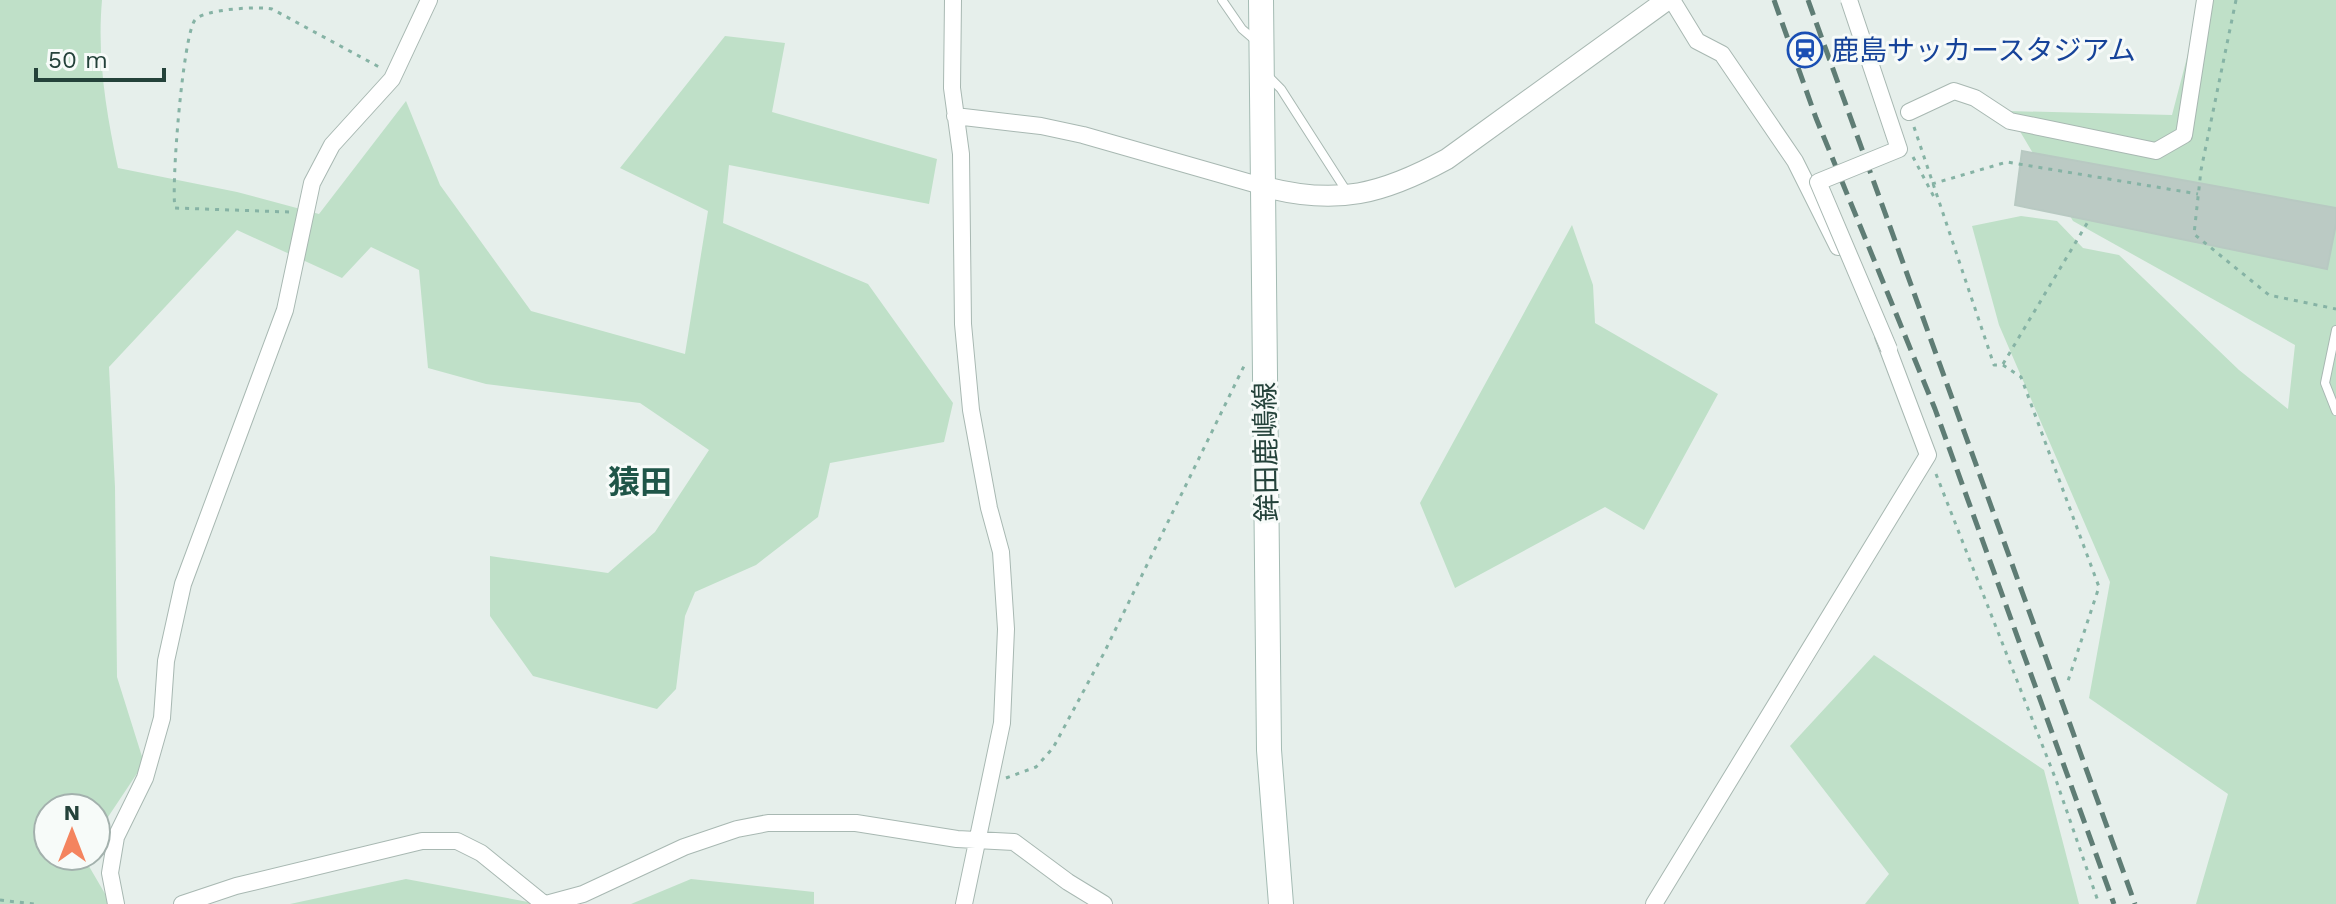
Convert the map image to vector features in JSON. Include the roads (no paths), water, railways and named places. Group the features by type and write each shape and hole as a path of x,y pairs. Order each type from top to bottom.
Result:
{"main road":[{"name":"鉾田鹿嶋線","path":"1261,0 1269,750 1281,904"}],"street":[{"path":"116,904 110,873 116,837 145,778 162,718 166,661 183,584 285,310 312,183 332,145 392,79 429,0"},
{"path":"953,0 952,88 961,154 963,324 971,410 989,508 1001,552 1006,629 1002,723 964,904"},
{"path":"955,116 1041,126 1083,135 1265,187 1312,197 1350,196 1396,183 1447,159 1669,0 1697,41 1722,54 1795,161 1889,349"},
{"path":"1654,904 1928,455 1889,349 1818,182 1899,149 1849,0"},
{"path":"1909,112 1954,91 1975,98 2010,121 2156,151 2184,135 2205,0"},
{"path":"182,904 236,886 422,841 457,841 481,853 545,904 583,894 684,847 737,829 768,823 856,823 957,839 1014,842 1104,904"}],"lane":[{"path":"1222,0 1242,29 1262,47"},
{"path":"1263,72 1281,89 1350,196"},
{"path":"2336,330 2325,383 2336,411"}],"railway":[{"path":"1774,0 1816,118 1935,409 2114,904"},
{"path":"1808,0 2135,904"}],"place":[{"name":"鹿島サッカースタジアム","path":"1805,50"}],"district":[{"name":"猿田","path":"640,482"}]}
